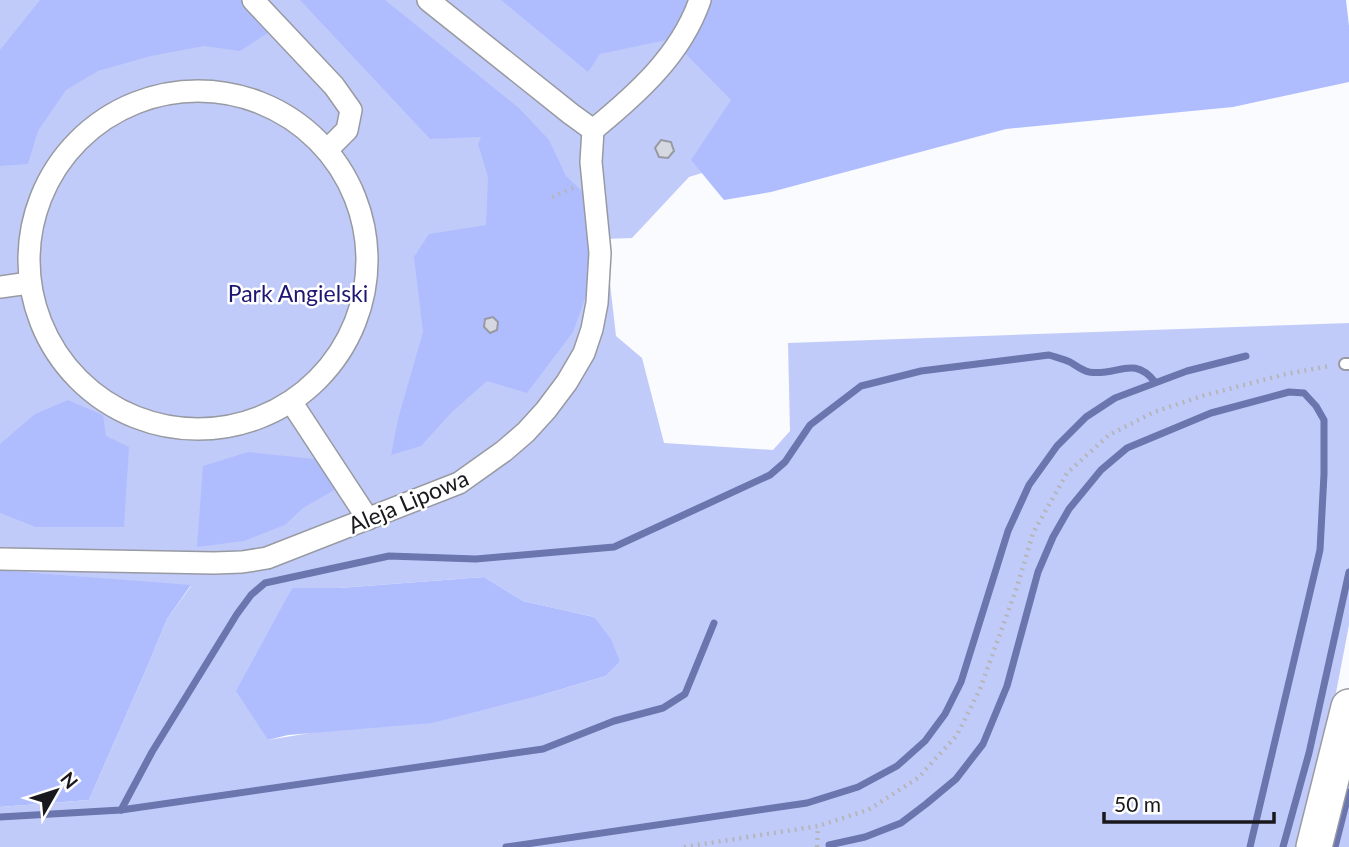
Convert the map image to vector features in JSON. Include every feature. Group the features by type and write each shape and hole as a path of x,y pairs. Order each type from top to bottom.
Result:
{"main road":[{"path":"1314,847 1349,707"}],"street":[{"path":"253,0 334,86 351,110 347,130 328,149"},
{"path":"428,0 593,130 627,102 659,70 680,40 700,0"},
{"path":"200,90 253,99 300,124 328,149 358,204 365,230 368,272 363,296 347,340 321,376 292,403 267,415 217,429 158,425 130,416 107,403 82,384 65,365 48,339 37,312 29,283 29,255 40,199 55,167 93,126 126,106 144,99 171,92 200,90"},
{"name":"Aleja Lipowa","path":"0,559 242,562 267,558 445,490 472,475 526,432 567,382 584,353 597,303 600,253 591,162 593,130"},
{"path":"0,287 29,283"},
{"path":"292,403 368,519"}],"path":[{"path":"684,847 818,826 868,810 918,778 957,735 980,689 1034,533 1067,474 1109,435 1154,412 1202,396 1286,374 1347,364"},
{"path":"817,847 818,826"}],"green space":[{"name":"Park Angielski","path":"0,0 1001,0 702,173 689,177 632,238 605,239 616,336 642,358 664,443 773,450 790,431 788,343 1349,323 1349,625 1330,724 1297,847 0,847 0,807 89,800 167,619 191,586 0,570","holes":["484,577 523,601 594,617 620,662 606,676 545,694 268,740 271,630 292,588 339,588"]},
{"path":"1349,771 1349,847 1332,847"}],"shaded area":[{"path":"40,0 243,0 271,31 240,51 204,46 151,56 98,71 66,90 38,131 28,164 0,166 0,50"},
{"path":"300,0 385,0 519,108 549,140 566,176 583,192 591,263 587,293 573,332 527,393 487,381 452,412 421,446 391,455 398,419 423,332 414,257 429,234 486,225 488,177 478,144 481,137 430,139"},
{"path":"501,0 1346,0 1349,82 1233,107 1006,129 771,192 724,200 691,160 731,100 671,39 600,54 588,72"},
{"path":"68,400 103,415 106,436 129,447 124,527 36,527 0,513 0,444 35,414"},
{"path":"248,452 315,459 336,489 303,508 285,525 244,541 197,547 203,466"},
{"path":"0,570 191,585 167,619 89,800 0,807"},
{"path":"484,577 523,601 594,617 611,639 620,662 606,676 432,723 288,735 268,740 236,691 292,588 339,588"}],"building":[{"path":"661,140 671,142 674,151 668,158 659,157 655,148"},
{"path":"493,317 498,322 497,330 490,333 484,327 485,319"}],"waterway":[{"path":"121,810 152,752 237,614 251,595 265,583 389,556 476,559 614,547 770,475 785,462 810,425 861,386 921,371 1049,355 1089,372 1139,369 1155,382"},
{"path":"506,847 807,803 858,787 897,766 925,741 945,714 961,682 1008,531 1029,485 1057,446 1086,417 1115,398 1187,371 1246,356"},
{"path":"829,845 865,837 901,823 956,779 983,744 1007,686 1038,572 1053,537 1069,509 1101,470 1127,448 1211,413 1289,392 1304,393 1324,420 1320,550 1250,847"},
{"path":"1283,847 1309,753 1349,572"},
{"path":"0,817 121,810 543,749 614,721 663,708 685,694 714,623"},
{"path":"1335,847 1349,792"}]}
